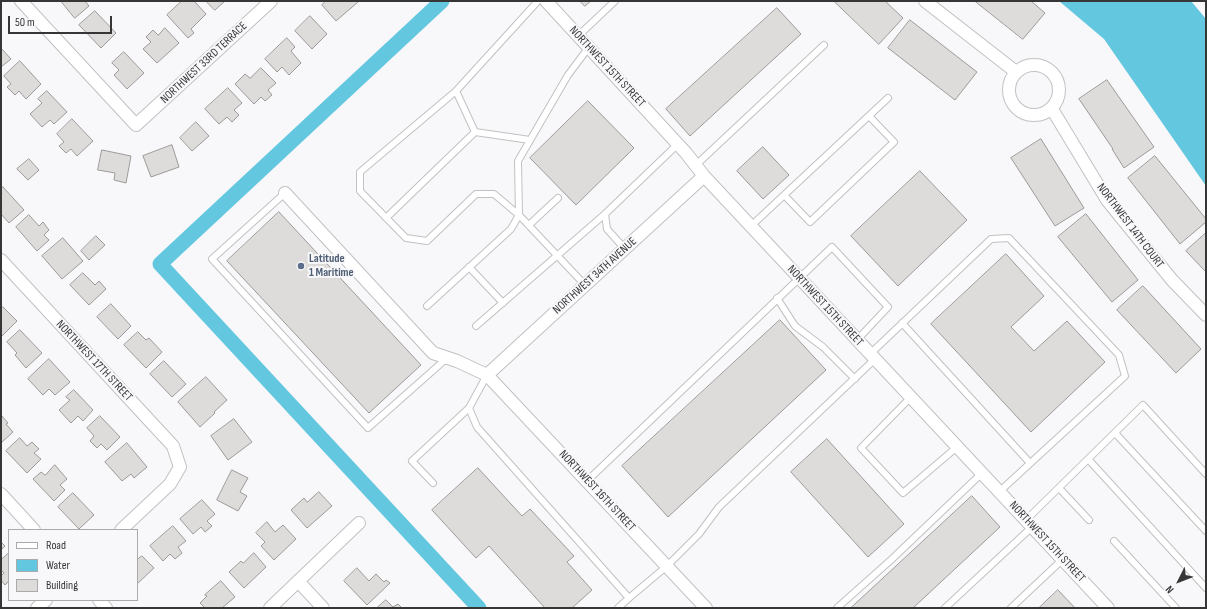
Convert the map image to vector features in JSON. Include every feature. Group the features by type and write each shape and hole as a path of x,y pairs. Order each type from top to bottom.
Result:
{"street":[{"name":"NORTHWEST 33RD TERRACE","path":"20,1 136,125 271,1"},
{"name":"NORTHWEST 15TH STREET","path":"546,1 678,144 704,176 1108,608"},
{"path":"925,1 1016,72"},
{"path":"1034,65 1044,67 1052,72 1057,81 1059,91 1057,100 1052,109 1043,114 1034,116 1024,114 1016,108 1010,100 1008,90 1010,80 1016,72 1024,66 1034,65"},
{"name":"NORTHWEST 14TH COURT","path":"1052,109 1107,200 1172,280 1206,316"},
{"name":"NORTHWEST 34TH AVENUE","path":"487,375 704,176"},
{"path":"285,194 433,353 457,361 487,375"},
{"name":"NORTHWEST 17TH STREET","path":"1,260 173,446 180,467 170,484 122,529"},
{"name":"NORTHWEST 16TH STREET","path":"487,375 706,608"},
{"path":"1,494 33,529"},
{"path":"270,608 360,523"},
{"path":"298,581 323,608"},
{"path":"37,608 45,601"}],"lane":[{"path":"538,1 456,91 360,172 360,191 406,238 427,241 476,194 494,194 519,215 585,285"},
{"path":"578,36 615,1"},
{"path":"696,165 824,45"},
{"path":"427,306 511,228 519,215 518,161 568,75 589,47"},
{"path":"456,91 475,132"},
{"path":"751,226 888,98"},
{"path":"784,195 810,222 894,142 869,116"},
{"path":"475,132 530,140"},
{"path":"386,218 475,132"},
{"path":"476,326 605,214 678,144"},
{"path":"285,194 212,259 368,428 448,358"},
{"path":"529,226 558,198"},
{"path":"605,214 607,229 625,249"},
{"path":"618,608 666,566 699,534 720,507 854,379 902,323 991,239 1009,238 1119,355 1125,376 999,492"},
{"path":"586,480 832,247 888,307 857,340"},
{"path":"469,268 503,303"},
{"path":"778,298 795,326 823,347 854,379"},
{"path":"902,323 1030,463"},
{"path":"433,483 412,461 469,408 487,375"},
{"path":"911,397 861,448 904,493 957,447"},
{"path":"945,608 1029,523 1059,488 1143,405 1206,474"},
{"path":"469,408 477,427 629,598"},
{"path":"1115,433 1206,531"},
{"path":"1088,459 1206,588"},
{"path":"837,608 892,559 982,473"},
{"path":"1059,488 1089,520"},
{"path":"1114,541 1176,608"},
{"path":"1011,608 1063,559"}],"water":[{"path":"1059,1 1191,1 1206,19 1206,186 1104,39"}],"building":[{"path":"61,1 85,1 89,6 75,18"},
{"path":"182,1 194,1 206,14 191,29 194,33 188,38 167,15"},
{"path":"206,1 225,1 215,10"},
{"path":"326,1 358,2 336,21 322,5"},
{"path":"580,1 591,1 585,6"},
{"path":"834,1 885,1 903,18 879,44"},
{"path":"975,1 1031,1 1045,13 1023,39"},
{"path":"777,8 801,34 690,136 666,109"},
{"path":"95,11 116,33 101,48 79,25"},
{"path":"310,16 327,34 312,49 295,31"},
{"path":"910,20 977,72 955,100 888,48"},
{"path":"165,28 179,43 157,63 143,49 151,42 146,37 153,30 158,35"},
{"path":"287,38 295,47 291,51 301,63 289,75 282,67 277,72 265,59"},
{"path":"1,48 11,59 1,67"},
{"path":"124,52 144,73 127,89 114,75 119,70 112,63"},
{"path":"20,61 41,84 26,99 19,91 15,95 7,87 11,84 4,76"},
{"path":"261,68 276,83 268,90 272,95 265,101 261,97 254,104 235,84 245,74 250,78"},
{"path":"1107,80 1154,147 1124,168 1079,99"},
{"path":"228,88 242,103 234,110 239,115 232,122 227,117 219,124 205,109"},
{"path":"47,91 67,112 54,124 50,120 42,127 30,114 42,103 38,99"},
{"path":"588,101 634,148 576,205 530,158"},
{"path":"72,119 93,141 77,156 71,149 66,153 59,146 64,142 57,134"},
{"path":"196,122 209,136 192,151 180,138"},
{"path":"1041,139 1084,208 1055,226 1011,158"},
{"path":"172,145 179,167 151,177 143,156"},
{"path":"763,147 789,175 763,199 737,171"},
{"path":"102,150 131,156 126,183 114,180 115,173 98,170"},
{"path":"1155,156 1206,219 1206,222 1180,244 1128,178"},
{"path":"29,159 39,170 28,180 17,169"},
{"path":"920,171 967,220 898,286 851,236"},
{"path":"3,187 24,210 9,223 1,214 1,189"},
{"path":"279,212 421,365 369,413 227,261"},
{"path":"1086,214 1138,280 1112,302 1058,237"},
{"path":"29,215 39,226 43,222 49,230 44,235 49,240 37,251 16,227"},
{"path":"1206,233 1206,272 1186,251"},
{"path":"96,236 105,245 89,260 81,251"},
{"path":"63,238 83,261 62,279 42,256"},
{"path":"1006,254 1044,296 1011,327 1034,351 1067,321 1105,362 1031,432 931,324"},
{"path":"83,273 95,285 99,281 106,289 89,305 70,285"},
{"path":"1143,286 1201,349 1176,373 1117,310"},
{"path":"111,304 131,326 118,339 97,317"},
{"path":"3,307 17,321 1,337 1,309"},
{"path":"780,320 826,370 668,517 622,466"},
{"path":"20,330 42,353 26,368 15,355 17,353 7,342"},
{"path":"138,332 146,340 149,338 162,352 146,368 124,345"},
{"path":"49,359 70,382 55,395 49,389 43,395 28,379"},
{"path":"164,361 186,384 172,397 150,374"},
{"path":"206,377 227,400 200,427 178,402"},
{"path":"74,390 93,410 83,421 78,416 71,423 59,410 70,400 66,397"},
{"path":"1,415 13,432 1,443"},
{"path":"100,416 120,437 107,450 101,444 97,448 90,441 94,436 87,428"},
{"path":"234,419 252,442 228,460 211,436"},
{"path":"20,438 27,446 32,442 39,449 34,453 41,459 27,473 6,451"},
{"path":"827,439 904,524 868,557 791,472"},
{"path":"127,443 147,467 134,478 131,474 122,481 105,462"},
{"path":"55,465 67,479 60,485 65,490 54,501 33,479 41,472 45,475"},
{"path":"478,468 522,516 530,509 574,556 567,562 592,590 572,608 545,608 489,546 476,558 432,510"},
{"path":"232,470 248,478 240,492 247,496 238,511 217,500"},
{"path":"319,492 332,506 307,528 291,510 304,498 307,502"},
{"path":"73,493 94,515 79,529 58,507"},
{"path":"972,496 1000,527 913,608 851,608"},
{"path":"202,500 215,514 207,521 212,526 205,532 201,527 193,534 180,519"},
{"path":"267,522 275,532 283,525 296,539 274,560 261,546 265,542 256,533"},
{"path":"173,526 186,541 178,547 182,553 175,559 170,554 163,561 150,546"},
{"path":"1,542 5,546 1,550"},
{"path":"254,553 266,567 244,588 229,572 241,561 243,563"},
{"path":"8,554 8,582 5,585 1,580 1,576 4,573 1,570 1,560"},
{"path":"142,556 154,568 138,583 138,559"},
{"path":"357,568 369,581 376,574 384,582 386,580 390,583 367,605 344,581"},
{"path":"221,581 235,597 222,608 205,608 200,603 207,596 205,595"},
{"path":"1058,590 1075,608 1039,608"},
{"path":"386,600 393,607 398,604 402,608 377,608"}],"waterway":[{"path":"442,1 160,264 479,608"}],"place":[{"name":"Latitude 1 Maritime","path":"301,266"}]}
